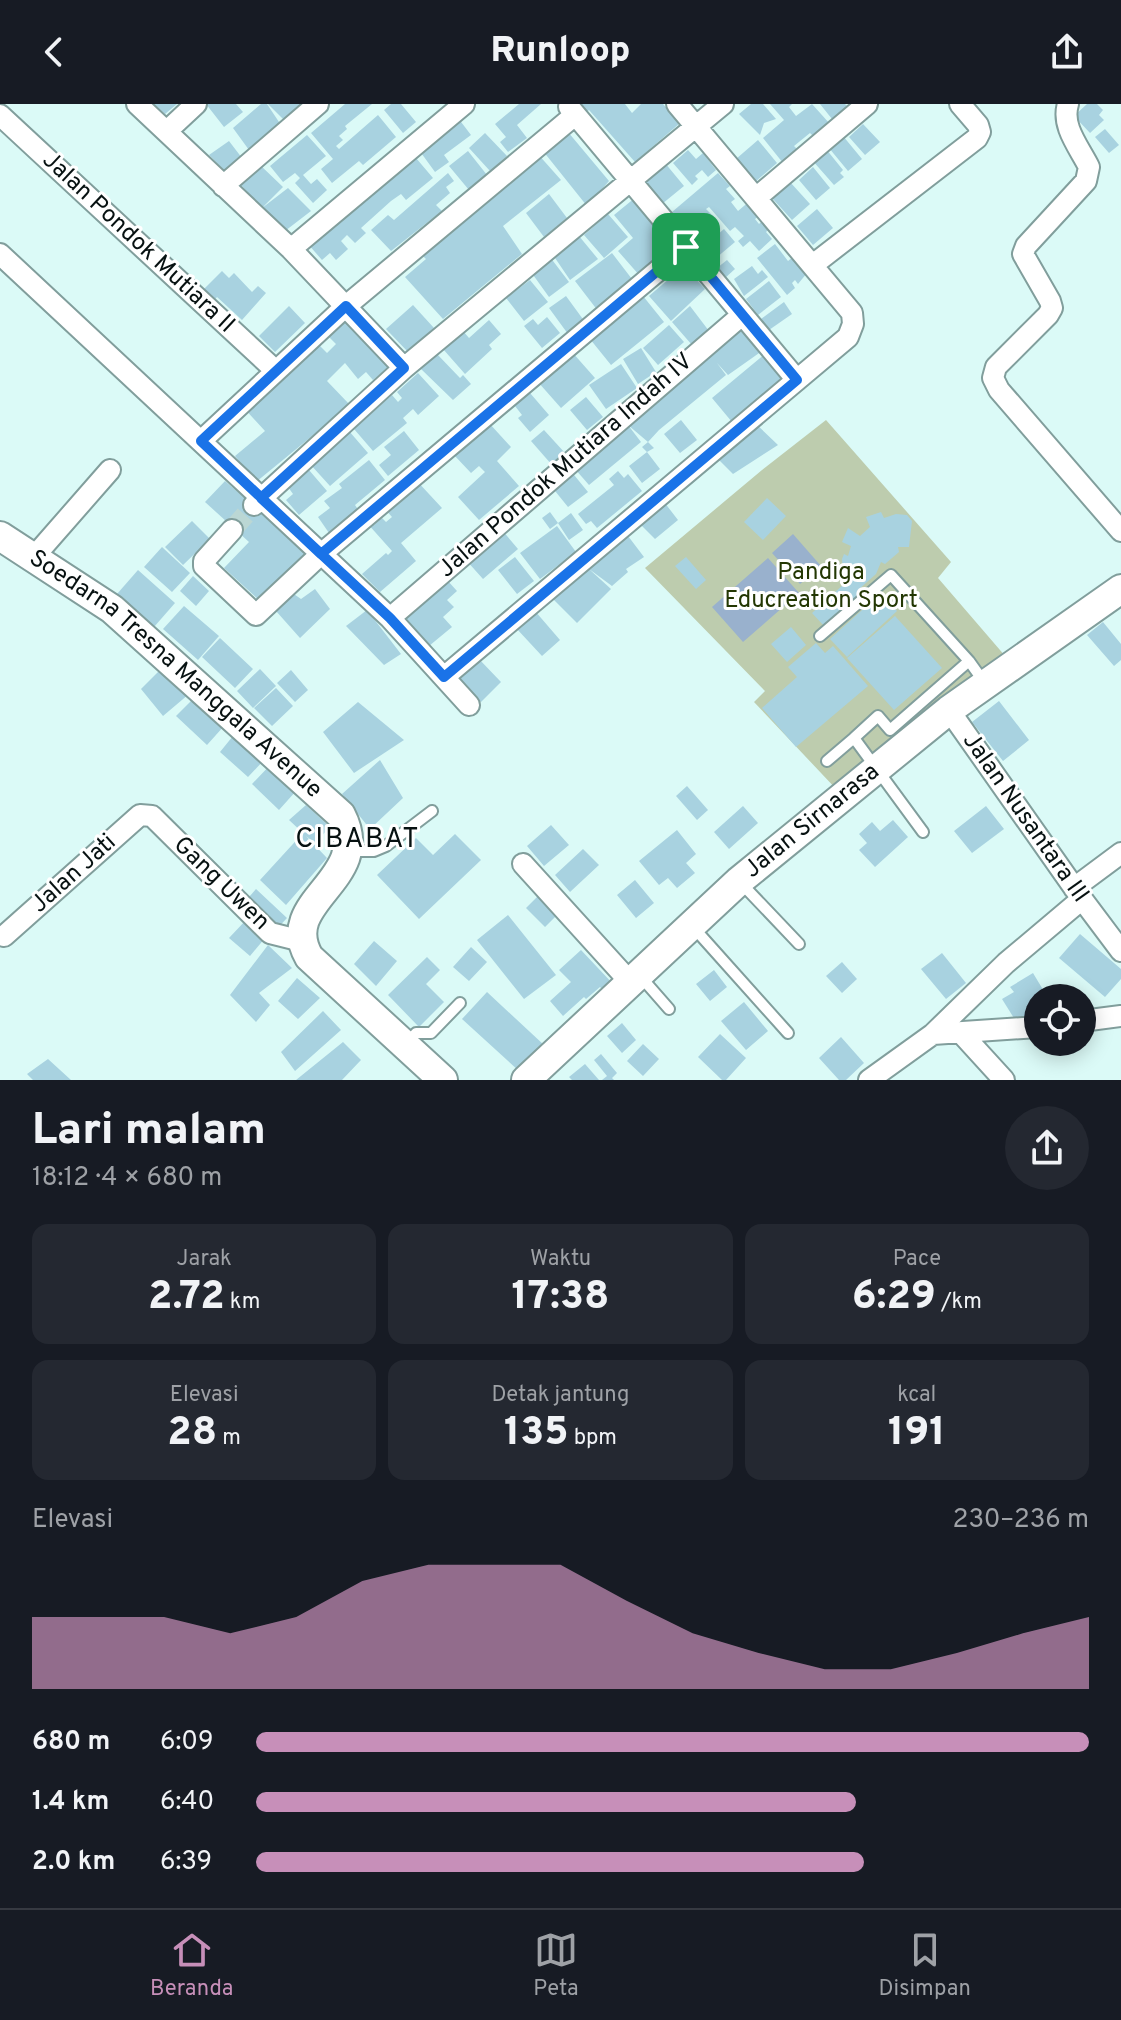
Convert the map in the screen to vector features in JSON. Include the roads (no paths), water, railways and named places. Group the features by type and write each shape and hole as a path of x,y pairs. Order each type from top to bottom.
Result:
{"main road":[{"name":"Soedarna Tresna Manggala Avenue","path":"0,536 112,609 341,815 349,830 349,851"},
{"name":"Jalan Sirnarasa","path":"526,1080 739,881 878,770 954,716 977,672 1121,589"},
{"path":"349,851 304,920 302,941 309,957 443,1080"}],"street":[{"path":"137,104 291,249 404,368"},
{"path":"167,131 196,104"},
{"path":"223,186 318,104"},
{"path":"291,249 464,104"},
{"path":"444,677 848,337 853,324 852,313 677,104"},
{"path":"258,501 404,368 723,104"},
{"path":"756,198 867,104"},
{"path":"814,264 977,138 980,132 978,125 960,104"},
{"path":"1068,104 1065,115 1068,128 1089,167 1086,181 1026,246 1023,254 1052,308 996,367 993,378 999,390 1121,531"},
{"path":"201,441 346,306 571,109 797,380"},
{"name":"Jalan Pondok Mutiara II","path":"0,115 276,371"},
{"path":"232,530 204,561 204,566 256,615 321,554 686,247"},
{"path":"0,254 201,441 258,501 390,618 469,705"},
{"name":"Jalan Pondok Mutiara Indah IV","path":"390,618 742,315"},
{"path":"33,558 110,470"},
{"name":"Jalan Nusantara III","path":"954,716 1121,951"},
{"name":"Jalan Jati","path":"4,936 140,815 146,814"},
{"name":"Gang Uwen","path":"146,814 152,816 270,933 302,941"},
{"path":"869,1080 933,1034 1121,853"},
{"path":"523,864 635,979"},
{"path":"1096,1019 1121,1016"},
{"path":"933,1034 1024,1028"},
{"path":"962,1034 1004,1080"}],"lane":[{"path":"820,636 891,575 977,672 890,730 878,716 827,761"},
{"path":"854,738 923,832"},
{"path":"349,851 374,851 386,846 432,811"},
{"path":"739,881 799,944"},
{"path":"692,926 788,1033"},
{"path":"635,979 669,1009"},
{"path":"406,1043 416,1033 431,1033 460,1003"}],"water":[{"path":"793,534 821,566 800,584 772,553"},
{"path":"768,558 799,593 743,642 712,607"}],"tunnel":[{"path":"232,530 254,505"}],"district":[{"name":"CIBABAT","path":"358,840"}],"park label":[{"name":"Pandiga Educreation Sport","path":"821,587"}]}
